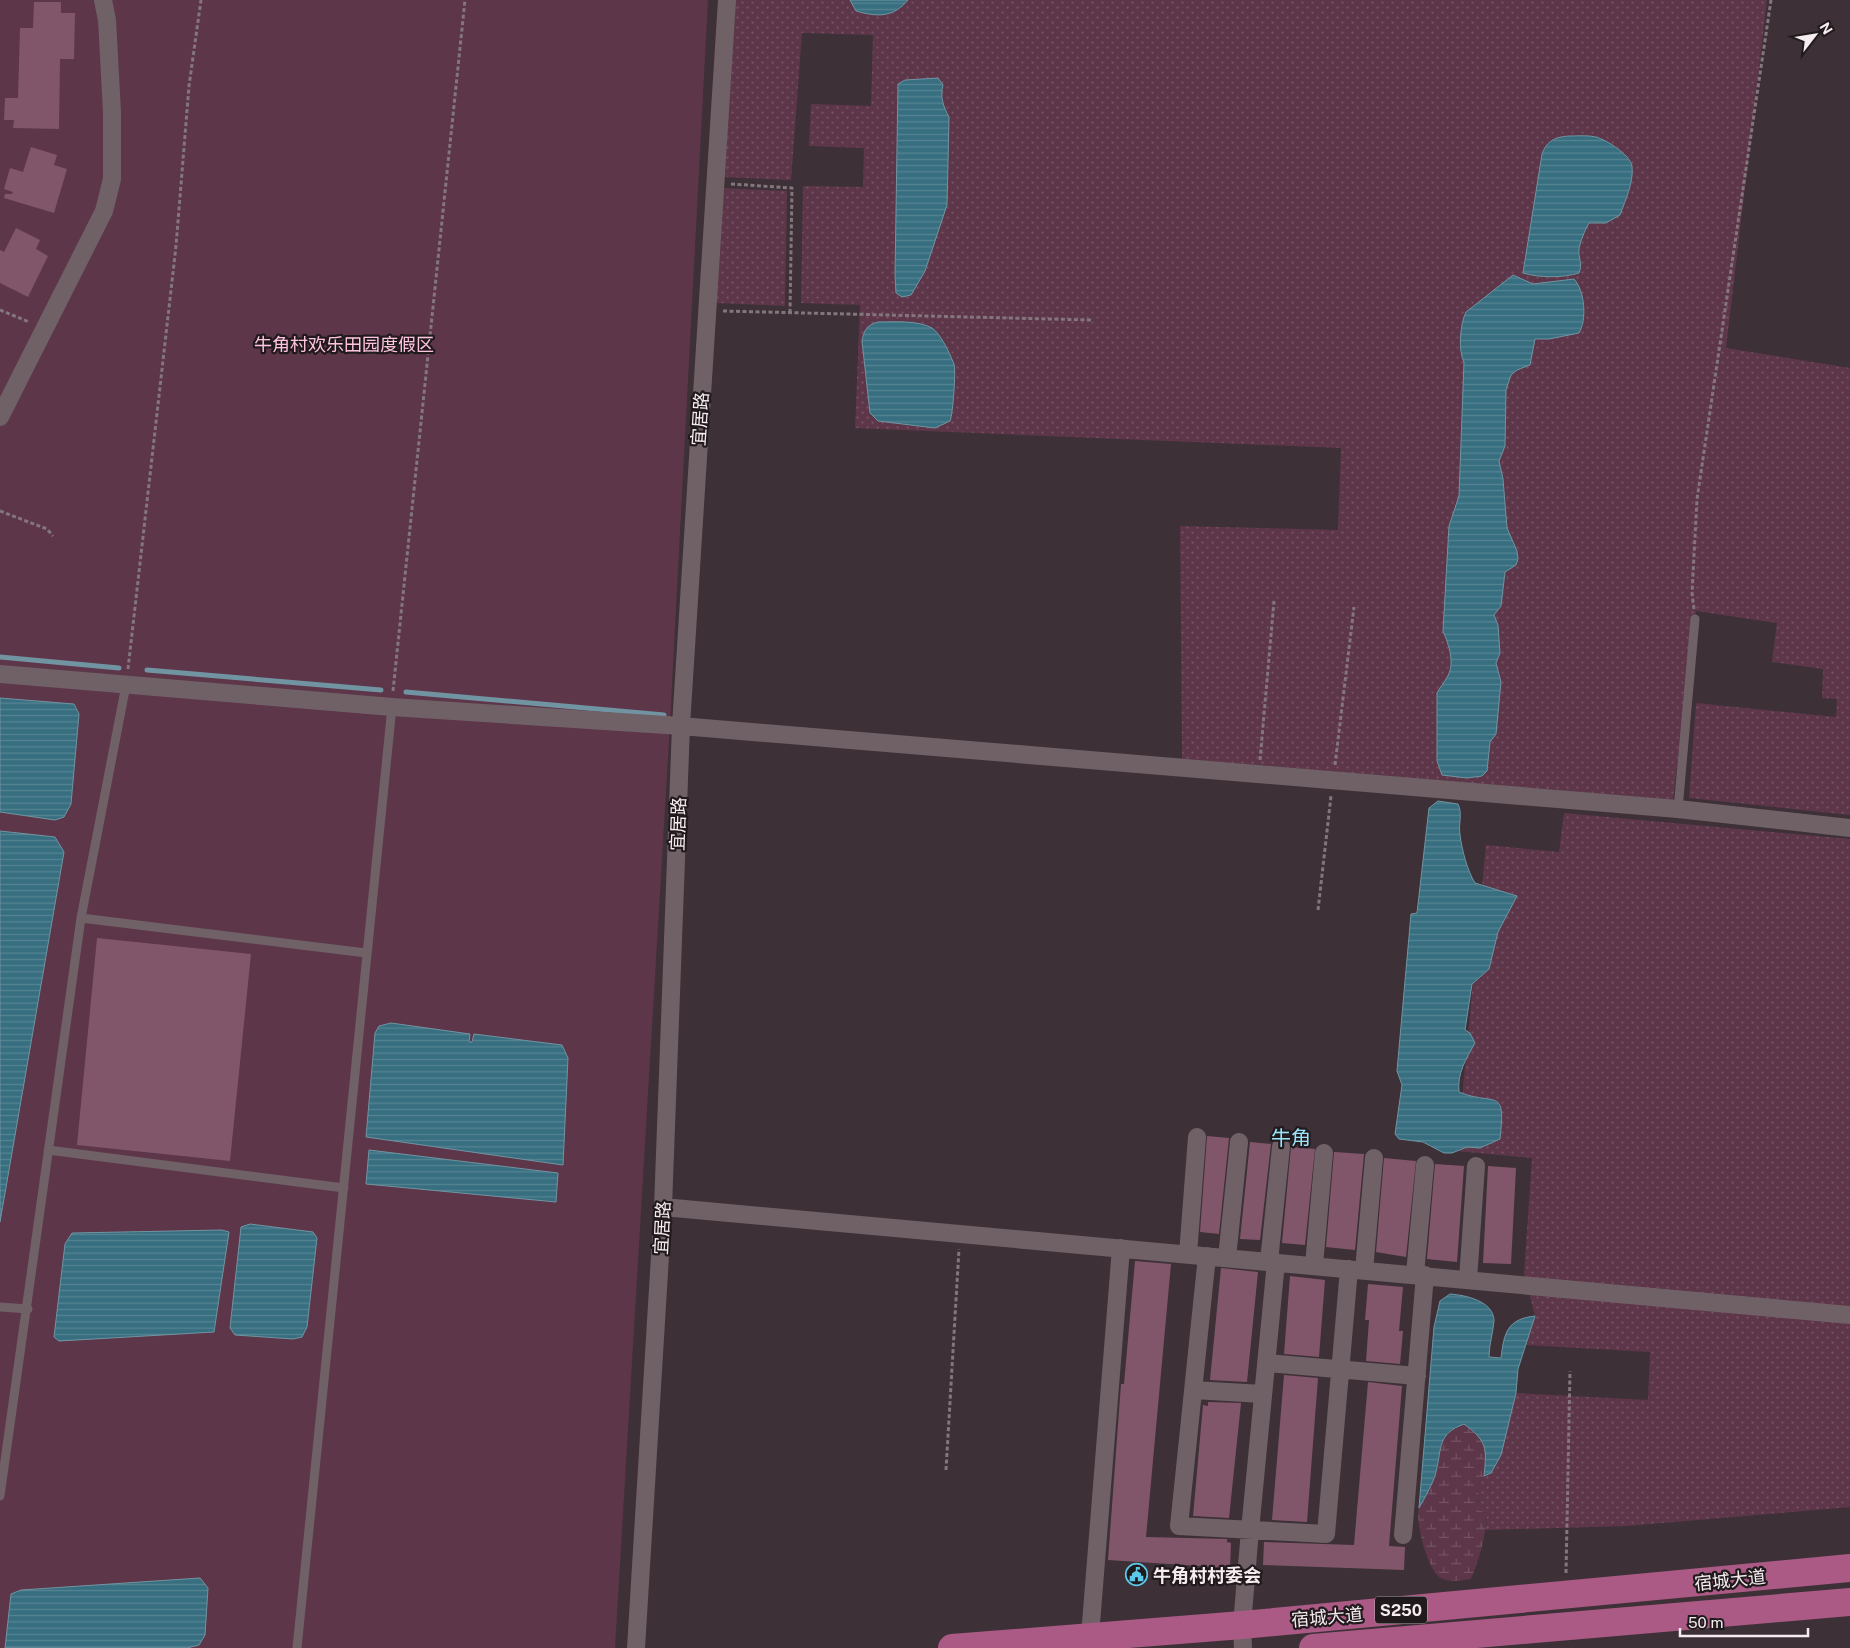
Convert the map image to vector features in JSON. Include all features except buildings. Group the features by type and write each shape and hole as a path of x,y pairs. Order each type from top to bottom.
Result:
{"main road":[{"name":"宿城大道","path":"952,1648 1090,1636 1242,1636 1565,1596 1850,1568"},
{"name":"宿城大道","path":"1313,1648 1850,1602"}],"street":[{"path":"0,417 104,211 112,179 112,112 107,20 103,0"},
{"name":"宜居路","path":"636,1648 663,1207 681,726 727,0"},
{"path":"0,674 392,707 681,726 1678,809 1850,828"},
{"path":"1188,1254 1197,1137"},
{"path":"1227,1258 1239,1142"},
{"path":"1242,1636 1250,1530 1263,1394 1268,1363 1272,1262 1280,1147"},
{"path":"1314,1265 1324,1153"},
{"path":"1207,1256 1179,1526 1326,1534 1340,1369 1374,1158"},
{"path":"1403,1535 1417,1376 1425,1165"},
{"path":"1468,1279 1476,1166"},
{"path":"663,1207 1850,1314"},
{"path":"1090,1636 1121,1248"},
{"path":"1268,1363 1417,1376"},
{"path":"1193,1390 1263,1394"}],"lane":[{"path":"1678,809 1695,619"},
{"path":"0,1496 28,1309 48,1150 81,918 126,685"},
{"path":"297,1648 392,707"},
{"path":"81,918 366,953"},
{"path":"48,1150 344,1188"},
{"path":"0,1307 28,1309"}],"path":[{"path":"126,685 176,246 189,86 201,0"},
{"path":"392,707 465,0"},
{"path":"1695,619 1692,593 1697,500 1771,0"},
{"path":"715,183 792,188 790,313"},
{"path":"0,310 44,329"},
{"path":"707,311 1091,320"},
{"path":"0,511 47,529 53,536"},
{"path":"1258,775 1274,601"},
{"path":"1318,910 1354,607"},
{"path":"946,1470 960,1233"},
{"path":"1565,1596 1570,1372"}],"green space":[{"name":"牛角村欢乐田园度假区","path":"0,0 708,0 669,741 615,1648 0,1648"},
{"path":"733,0 1767,0 1726,348 1850,368 1850,815 1689,798 1696,703 1836,717 1837,699 1822,698 1823,669 1772,662 1777,623 1696,611 1673,800 1182,759 1180,526 1338,530 1341,448 855,428 860,305 801,303 803,186 863,187 864,148 809,146 811,104 871,106 873,35 802,33 791,180 723,177"},
{"path":"721,188 787,191 785,306 714,303"},
{"path":"1564,813 1850,839 1850,1507 1627,1526 1486,1530 1487,1513 1478,1511 1479,1485 1484,1476 1491,1473 1501,1455 1516,1393 1648,1400 1650,1352 1526,1345 1535,1316 1524,1274 1532,1158 1457,1151 1486,845 1559,852"},
{"path":"1464,1424 1479,1436 1487,1455 1484,1476 1479,1485 1478,1510 1487,1513 1482,1546 1471,1579 1450,1581 1438,1576 1430,1563 1420,1533 1418,1514 1419,1507 1428,1490 1442,1443 1454,1429"}],"water":[{"path":"850,0 908,0 890,13 878,15 856,11"},
{"path":"938,78 943,85 943,101 949,117 947,205 925,271 911,295 902,297 896,293 895,275 898,84 905,80"},
{"path":"1569,136 1596,137 1617,148 1627,157 1632,166 1632,172 1627,198 1620,215 1606,223 1589,223 1580,246 1581,267 1579,273 1551,277 1523,273 1542,154 1546,145 1552,140"},
{"path":"1513,275 1533,284 1574,279 1581,291 1584,313 1579,333 1549,339 1535,339 1530,365 1517,370 1511,375 1506,390 1505,446 1499,461 1503,479 1507,528 1517,551 1518,559 1516,565 1505,572 1501,606 1494,615 1498,625 1500,653 1496,663 1501,682 1496,734 1490,742 1487,771 1482,776 1467,778 1442,775 1437,761 1437,693 1451,668 1449,649 1443,631 1449,526 1459,496 1464,362 1460,345 1461,330 1466,312"},
{"path":"878,322 905,322 926,325 939,335 948,350 955,368 950,421 935,428 878,421 870,413 862,341 867,328"},
{"path":"0,698 74,704 79,714 71,804 64,817 55,820 0,812"},
{"path":"1438,801 1458,804 1462,847 1467,866 1475,883 1517,896 1498,932 1489,969 1472,984 1465,1030 1470,1033 1475,1043 1463,1066 1459,1079 1459,1092 1490,1099 1499,1104 1501,1111 1500,1139 1480,1148 1467,1147 1452,1153 1444,1153 1423,1142 1399,1139 1395,1134 1402,1085 1397,1071 1411,914 1417,913 1429,808"},
{"path":"0,831 55,837 64,852 0,1222"},
{"path":"391,1023 470,1034 469,1042 472,1042 474,1034 562,1045 568,1058 563,1165 366,1137 375,1033 379,1026"},
{"path":"369,1150 558,1173 556,1202 366,1184"},
{"path":"250,1224 313,1232 317,1238 307,1327 302,1337 293,1339 235,1335 230,1328 241,1227"},
{"path":"222,1230 229,1232 214,1332 59,1341 54,1337 65,1244 72,1233"},
{"path":"1450,1294 1478,1300 1489,1308 1493,1314 1494,1321 1489,1357 1501,1358 1506,1335 1513,1324 1518,1320 1535,1316 1518,1369 1516,1393 1501,1455 1491,1473 1484,1476 1484,1446 1477,1435 1464,1424 1455,1428 1449,1432 1442,1443 1435,1477 1419,1508 1434,1327 1440,1301"},
{"path":"200,1578 208,1588 205,1635 199,1645 187,1648 5,1648 11,1594 21,1590"}],"waterway":[{"path":"0,657 119,668"},
{"path":"147,670 381,690"},
{"path":"406,692 664,715"}],"place":[{"name":"牛角村村委会","path":"1137,1575"}],"district":[{"name":"牛角","path":"1291,1138"}]}
